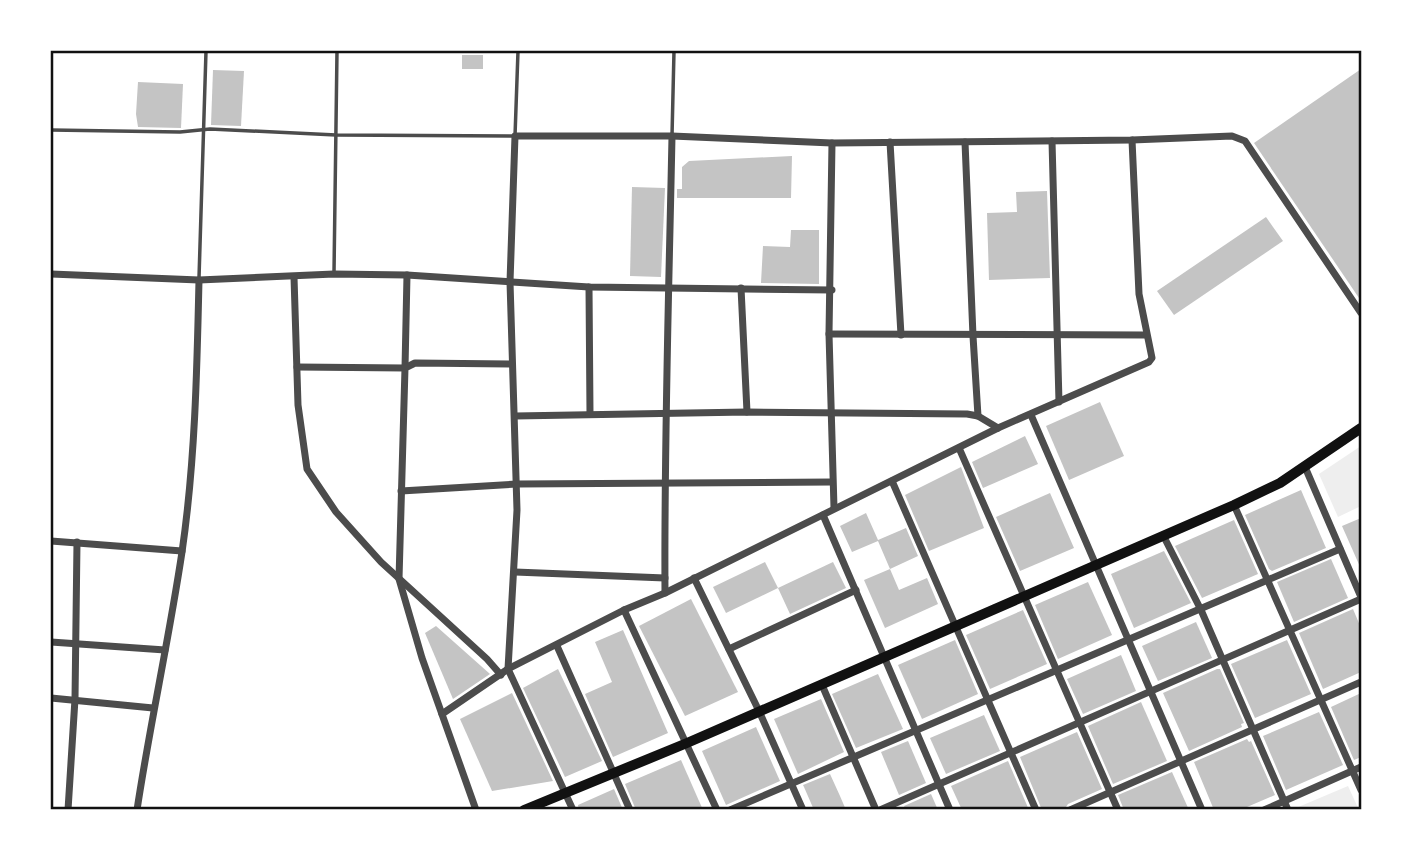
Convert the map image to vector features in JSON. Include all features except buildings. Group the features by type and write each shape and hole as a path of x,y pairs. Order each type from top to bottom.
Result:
{"main road":[{"path":"524,810 822,685 1265,491 1361,428"}],"street":[{"path":"573,810 508,669 515,572 517,484 510,282 514,136 672,136 832,143 1132,140 1224,135 1245,141 1361,313"},
{"path":"665,593 664,485 668,412 672,136"},
{"path":"442,714 508,669 624,610 665,593 998,428 1149,362 1152,358 1138,280 1132,140"},
{"path":"1052,141 1059,402"},
{"path":"890,142 901,335"},
{"path":"965,142 972,336 978,416"},
{"path":"832,143 832,290 829,334 834,508"},
{"path":"51,274 199,281 334,274 407,275 589,287 832,290"},
{"path":"407,275 399,579 422,658 476,810"},
{"path":"294,277 298,405 307,469 336,512 399,579 501,675"},
{"path":"137,810 182,551 191,464 199,281"},
{"path":"589,287 590,414"},
{"path":"741,288 747,412"},
{"path":"829,334 1146,335"},
{"path":"298,367 405,368 415,363 511,364"},
{"path":"515,416 830,412 978,416 998,428"},
{"path":"1031,415 1202,810"},
{"path":"959,448 1118,810"},
{"path":"822,685 878,810 1291,631 1361,594 1304,467"},
{"path":"892,481 1037,810"},
{"path":"401,491 517,484 832,482"},
{"path":"1234,505 1361,790"},
{"path":"822,515 950,810"},
{"path":"1163,536 1201,610 1289,810"},
{"path":"51,541 182,551"},
{"path":"68,810 75,699 77,542"},
{"path":"730,810 1340,549"},
{"path":"515,572 665,578"},
{"path":"694,578 759,711 803,810"},
{"path":"729,649 856,590"},
{"path":"624,610 717,810"},
{"path":"51,642 165,650"},
{"path":"557,646 630,810"},
{"path":"1070,810 1361,682"},
{"path":"51,698 153,708"},
{"path":"1264,810 1361,767"}],"lane":[{"path":"199,281 206,51"},
{"path":"334,274 337,51"},
{"path":"51,130 180,132 204,129 336,135 514,136 517,51"},
{"path":"672,136 674,51"}],"shaded area":[{"path":"1361,446 1361,506 1338,517 1319,474"},
{"path":"1348,786 1359,810 1296,810 1296,808"}]}
